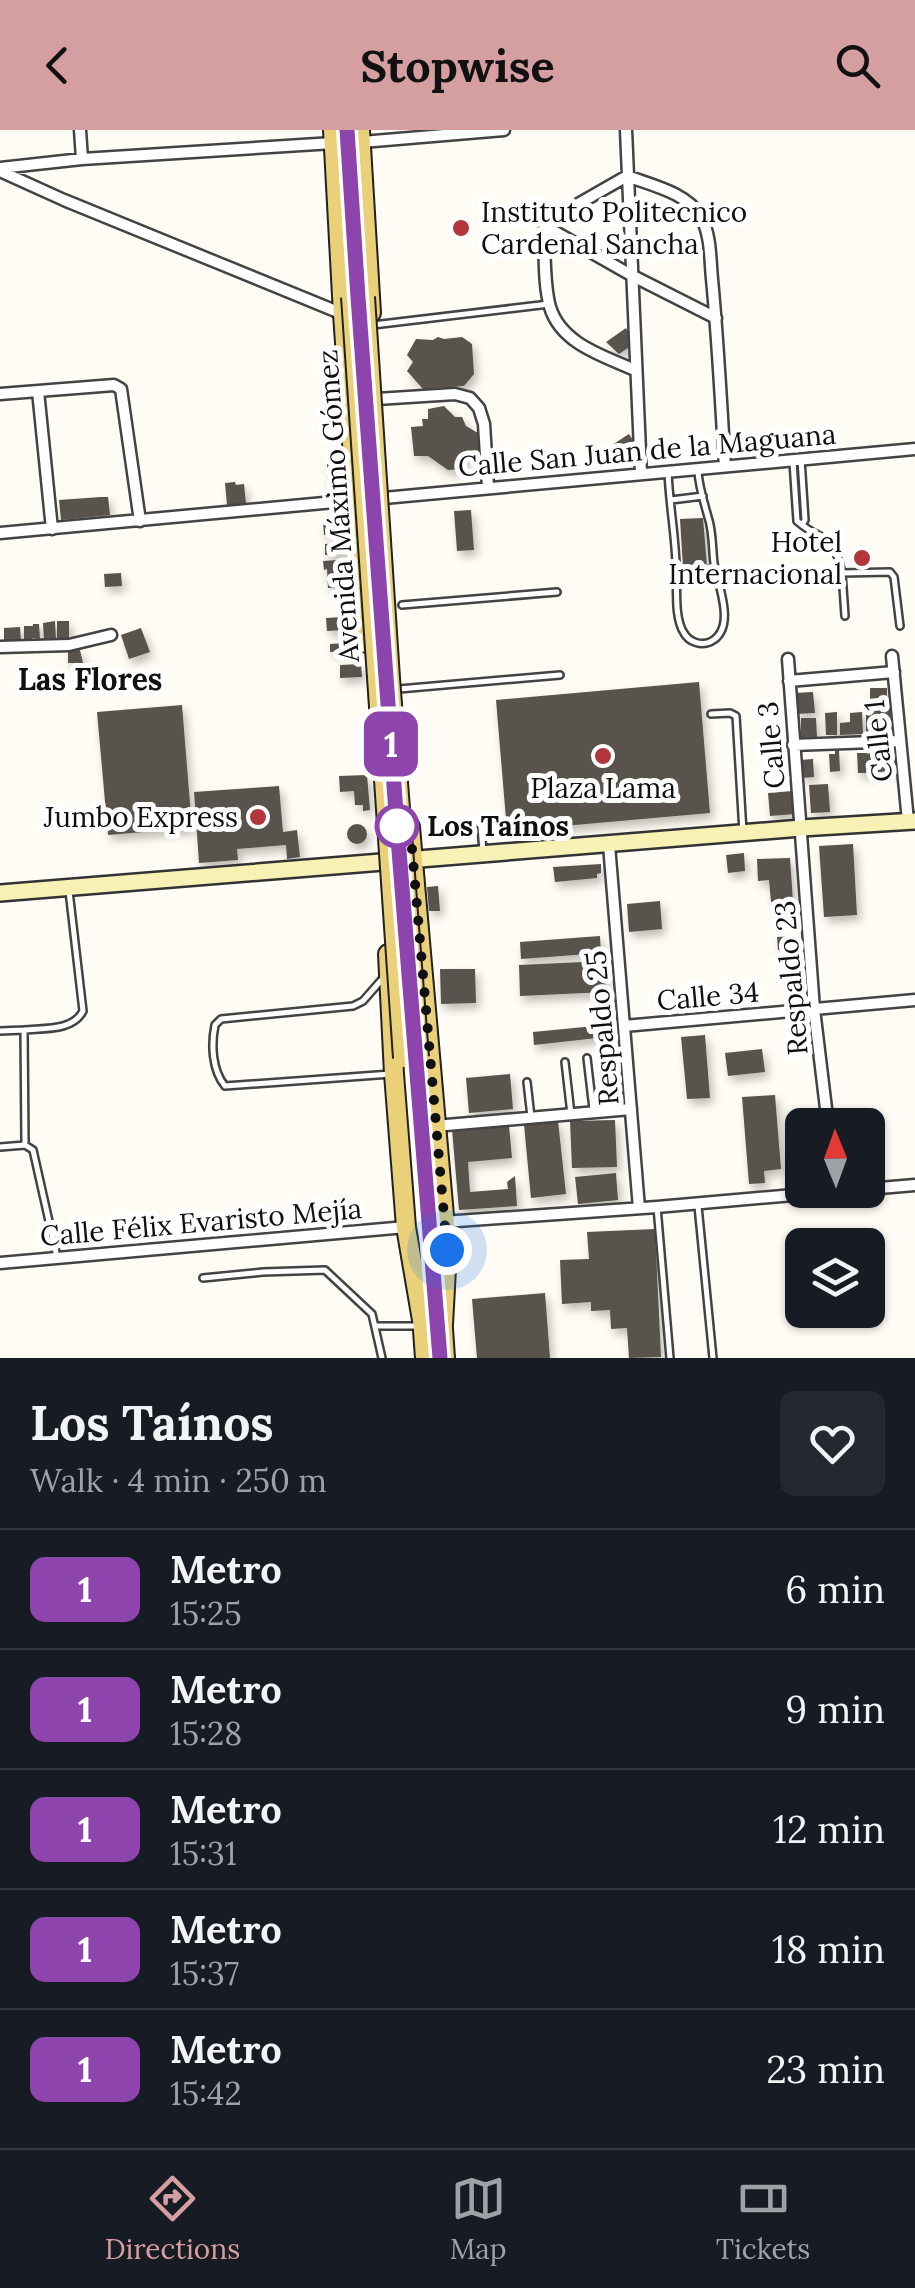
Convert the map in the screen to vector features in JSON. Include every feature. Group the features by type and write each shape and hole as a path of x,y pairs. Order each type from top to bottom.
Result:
{"main road":[{"name":"Avenida Máximo Gómez","path":"335,134 358,297"},
{"path":"335,134 342,314 388,972 405,1063 406,1227 422,1326"},
{"name":"Avenida Máximo Gómez","path":"359,134 358,297 425,1358"},
{"path":"359,134 383,498 447,1250 442,1325"},
{"path":"0,893 912,821"},
{"name":"Avenida Máximo Gómez","path":"405,1063 446,1358"}],"street":[{"path":"80,130 82,159"},
{"path":"359,134 504,130"},
{"path":"626,130 641,474"},
{"path":"0,169 335,134"},
{"path":"0,169 64,200 342,314"},
{"path":"627,176 572,206 545,226 544,237 549,304 564,332 578,343 636,370"},
{"path":"627,176 690,205 700,215 707,234 725,466"},
{"path":"545,226 716,318"},
{"path":"0,394 114,385 121,389 140,521"},
{"path":"38,390 52,529"},
{"path":"376,399 456,394 470,398 479,408 484,424 488,487"},
{"name":"Calle San Juan de la Maguana","path":"355,500 915,449"},
{"path":"0,533 355,500"},
{"path":"0,647 70,645 111,635"},
{"name":"Calle 1","path":"892,656 912,821"},
{"name":"Calle 3","path":"788,659 801,828"},
{"path":"789,681 894,672"},
{"path":"794,746 900,741"},
{"name":"Respaldo 23","path":"801,828 814,1009 826,1108"},
{"name":"Respaldo 25","path":"609,845 639,1208"},
{"name":"Calle 34","path":"624,1026 915,1000"},
{"path":"435,1126 631,1109"},
{"path":"885,1187 915,1185"},
{"path":"443,1222 785,1195"},
{"name":"Calle Félix Evaristo Mejía","path":"0,1263 406,1227"}],"lane":[{"path":"372,325 549,304"},
{"path":"797,460 797,521 835,546 845,616"},
{"path":"668,472 681,628 686,638 707,644 723,626 724,612 698,468"},
{"path":"670,500 703,496"},
{"path":"676,574 714,568"},
{"path":"842,574 890,572 900,626"},
{"path":"402,605 556,592"},
{"path":"399,689 560,674"},
{"path":"711,714 730,712 736,716 743,833"},
{"path":"481,826 483,854"},
{"path":"0,1031 70,1024 80,1018 83,1011 69,888"},
{"path":"388,972 353,1006 221,1019 214,1026 217,1076 225,1086 405,1063"},
{"path":"24,1030 26,1145"},
{"path":"587,1058 594,1112"},
{"path":"565,1062 571,1114"},
{"path":"527,1082 530,1117"},
{"path":"0,1147 26,1145 33,1150 56,1257"},
{"path":"698,1203 713,1358"},
{"path":"657,1207 670,1358"},
{"path":"203,1278 325,1270 372,1314 382,1358"},
{"path":"375,1326 422,1326"}],"building":[{"path":"626,328 634,344 619,354 606,342"},
{"path":"462,337 472,344 474,374 464,386 423,389 407,371 413,362 407,355 416,339"},
{"path":"444,406 478,433 480,453 469,453 469,459 463,460 463,469 448,470 428,456 414,456 411,427 423,426 428,409"},
{"path":"629,434 638,448 621,458 612,445"},
{"path":"341,463 342,481 328,482 327,464"},
{"path":"225,483 244,484 246,504 227,505"},
{"path":"108,497 110,515 61,520 59,500"},
{"path":"471,510 474,550 457,551 454,511"},
{"path":"703,518 707,566 683,567 680,519"},
{"path":"345,520 348,532 324,535 323,522"},
{"path":"350,543 350,554 325,555 325,544"},
{"path":"351,559 353,587 328,588 323,561"},
{"path":"121,573 122,586 105,587 104,574"},
{"path":"358,616 359,629 327,631 326,618"},
{"path":"55,621 56,640 44,640 43,623"},
{"path":"57,621 69,621 69,642 57,642"},
{"path":"39,624 40,639 24,642 24,626"},
{"path":"20,627 21,641 4,642 4,628"},
{"path":"141,628 150,652 129,659 121,635"},
{"path":"359,642 359,650 330,652 330,644"},
{"path":"80,650 83,663 68,663 68,651"},
{"path":"361,664 362,677 340,678 340,665"},
{"name":"Plaza Lama","path":"699,682 710,813 507,831 496,700"},
{"path":"870,688 887,688 887,705 870,706"},
{"path":"813,692 815,713 796,714 795,693"},
{"path":"182,705 192,828 108,835 97,712"},
{"path":"890,708 891,733 874,733 872,719 873,734 866,733 866,711"},
{"path":"837,712 837,735 826,735 825,713"},
{"path":"862,712 863,734 840,735 840,723 850,722 850,713"},
{"path":"801,718 816,718 817,737 801,738"},
{"path":"875,747 876,773 858,773 857,753 869,753 869,748"},
{"path":"894,747 895,771 878,772 877,748"},
{"path":"839,750 840,771 830,772 829,754"},
{"path":"813,759 814,777 802,778 800,760"},
{"path":"367,775 370,810 363,811 363,805 355,805 354,791 340,792 339,776"},
{"path":"828,784 830,812 811,813 809,785"},
{"path":"279,786 283,832 297,830 300,857 287,859 286,845 237,849 238,860 199,863 194,792"},
{"path":"793,791 795,814 770,816 768,793"},
{"path":"357,824 367,834 357,844 347,834"},
{"path":"853,844 857,915 824,917 819,846"},
{"path":"744,853 745,871 728,873 726,855"},
{"path":"790,858 793,901 771,902 769,880 758,881 757,859"},
{"path":"601,864 597,878 555,882 553,867"},
{"name":"Los Taínos","path":"438,886 440,911 429,911 427,887"},
{"path":"660,901 662,929 629,932 627,904"},
{"path":"600,936 601,953 521,959 520,942"},
{"path":"797,936 797,950 778,950 777,937"},
{"path":"604,961 606,992 520,996 519,965"},
{"path":"440,969 475,969 476,1003 441,1004"},
{"path":"605,1025 606,1037 534,1045 533,1032"},
{"path":"705,1035 710,1098 687,1099 681,1037"},
{"path":"762,1049 765,1072 728,1076 725,1053"},
{"path":"510,1074 513,1109 469,1113 466,1078"},
{"path":"775,1095 781,1169 764,1171 765,1183 749,1184 742,1097"},
{"path":"615,1120 617,1167 572,1168 570,1121"},
{"path":"558,1121 566,1194 531,1198 524,1125"},
{"path":"509,1126 512,1158 468,1162 470,1192 508,1189 507,1182 515,1176 517,1206 459,1210 452,1130"},
{"path":"616,1173 618,1200 578,1204 575,1177"},
{"path":"655,1229 661,1357 629,1358 627,1328 611,1329 610,1310 591,1311 591,1302 562,1304 560,1260 589,1259 587,1232"},
{"path":"545,1293 550,1358 477,1358 472,1299"}],"metro line":[{"name":"1","path":"347,130 440,1358"}],"place":[{"name":"Instituto Politecnico Cardenal Sancha","path":"461,228"},
{"name":"Hotel Internacional","path":"862,558"},
{"name":"Plaza Lama","path":"603,756"},
{"name":"Jumbo Express","path":"258,817"},
{"name":"Los Taínos","path":"397,826"}],"district":[{"name":"Las Flores","path":"90,679"}],"route":[{"path":"397,826 410,826 447,1250"}]}
